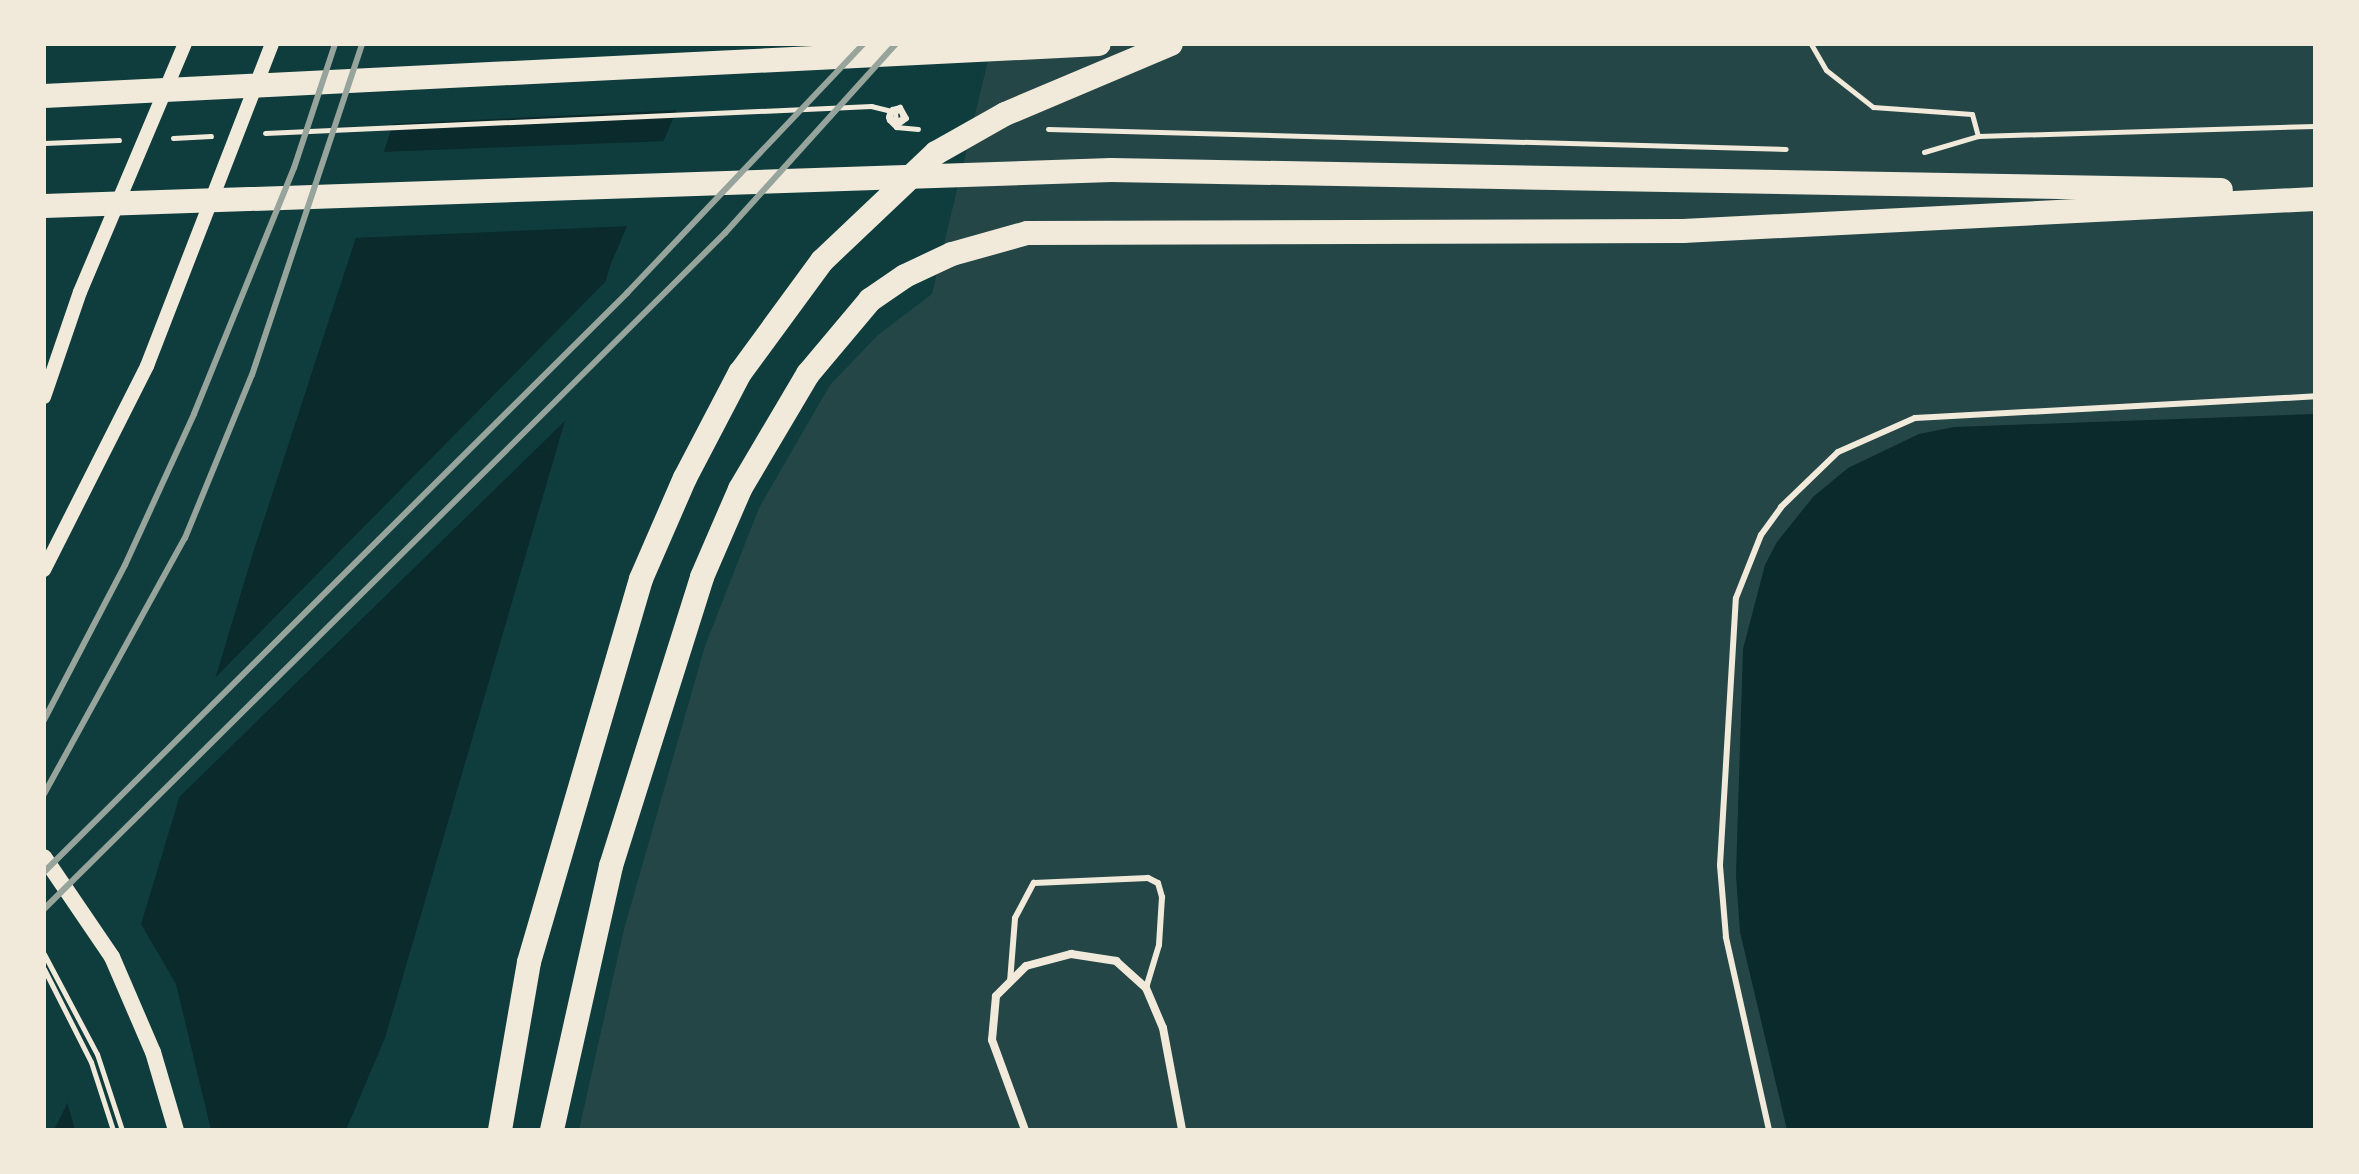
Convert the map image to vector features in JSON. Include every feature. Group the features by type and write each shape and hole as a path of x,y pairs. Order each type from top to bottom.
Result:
{"highway":[{"path":"44,96 944,49 1099,44"},
{"path":"500,1130 529,962 641,579 685,478 740,373 822,261 936,153 1005,114 1171,44"},
{"path":"44,206 1111,170 2315,191"},
{"path":"552,1130 607,880 702,577 740,489 808,374 870,300 905,276 952,254 1027,233 1683,231 2315,199"}],"main road":[{"path":"44,857 112,957 153,1052 176,1130"}],"street":[{"path":"44,397 80,292 185,44"},
{"path":"44,570 147,366 272,44"},
{"path":"1025,1130 992,1040 996,996 1026,966 1071,954 1116,961 1146,988 1163,1028 1182,1130"}],"lane":[{"path":"1769,1130 1726,937 1720,865 1736,598 1761,535 1781,507 1838,452 1915,418 2315,396"},
{"path":"1010,982 1015,918 1034,883 1046,878 1148,878 1160,885 1162,897 1159,945 1146,988"}],"path":[{"path":"1811,44 1826,70 1873,107 1972,114 1978,136"},
{"path":"251,134 871,106 895,112 896,121 904,114 898,109 891,113 892,122 898,124 905,121 906,115 900,107 892,109 888,117 896,127"},
{"path":"1910,152 1978,136 2315,126"},
{"path":"1060,129 1800,149"},
{"path":"155,138 219,136"},
{"path":"44,143 123,140"},
{"path":"44,954 97,1054 122,1130"},
{"path":"44,969 91,1062 113,1130"}],"shaded area":[{"path":"419,44 705,44 610,266 385,1038 346,1130 54,1130 117,1004 253,553"},
{"path":"992,44 2315,44 2315,1130 579,1130 624,929 705,646 759,508 830,385 878,335 932,294"},
{"path":"2315,414 2315,1130 1787,1130 1740,932 1736,875 1743,649 1765,565 1777,542 1813,497 1848,468 1919,434 1954,427"}],"pier":[{"path":"415,44 709,44 681,110 389,124"},
{"path":"668,141 631,226 352,238 380,152"},
{"path":"611,276 570,416 171,805 208,685"},
{"path":"138,919 176,984 211,1130 75,1130 66,1098 114,1002"}],"railway":[{"path":"44,720 125,565 194,414 294,168 335,44"},
{"path":"44,794 185,538 252,375 362,44"},
{"path":"44,872 627,293 863,44"},
{"path":"44,909 725,233 896,44"}]}
